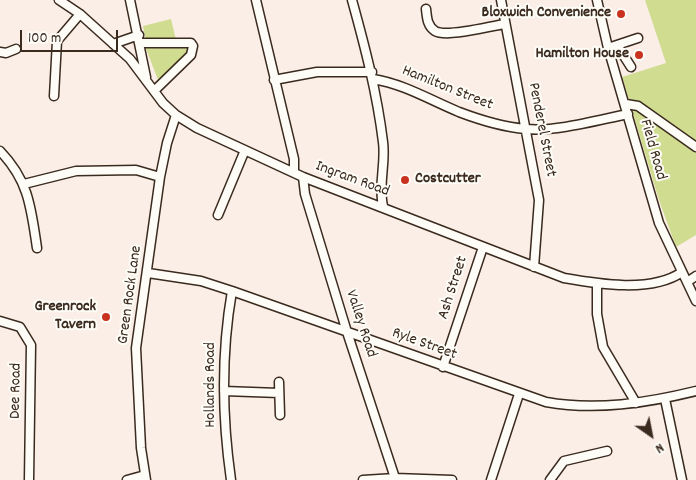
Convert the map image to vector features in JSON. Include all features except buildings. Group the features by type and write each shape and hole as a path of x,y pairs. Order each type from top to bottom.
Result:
{"street":[{"name":"Ingram Road","path":"59,0 80,14 130,59 154,91 176,115 303,177 383,206 564,278 596,284 634,285 659,282 682,272"},
{"path":"130,0 146,79"},
{"path":"256,0 294,159 294,172"},
{"path":"352,0 372,76 384,144 380,190 383,206"},
{"name":"Penderel Street","path":"501,0 528,129 539,200 534,267"},
{"name":"Field Road","path":"597,0 608,48 626,104 659,224 696,301"},
{"path":"426,9 428,24 434,30 446,34 506,24"},
{"path":"54,96 57,41 80,14"},
{"path":"608,48 638,38"},
{"path":"130,59 140,42"},
{"path":"113,44 140,42 190,43 193,46 191,54 154,91"},
{"path":"617,45 631,68"},
{"path":"0,52 6,53 16,49"},
{"name":"Hamilton Street","path":"274,80 317,72 372,76 393,82 460,112 502,125 528,129 577,124 628,114"},
{"path":"54,84 63,84"},
{"path":"626,104 638,106 696,146"},
{"name":"Green Rock Lane","path":"146,477 141,448 136,348 160,177 167,142 176,115"},
{"path":"218,215 245,150"},
{"path":"0,151 13,165 24,184 31,203 37,248"},
{"path":"24,184 76,171 136,170 160,177"},
{"name":"Valley Road","path":"303,177 305,194 347,332 395,478"},
{"name":"Ash Street","path":"443,367 483,247"},
{"name":"Ryle Street","path":"148,273 201,281 519,394 564,406 636,403 665,399 696,391"},
{"path":"687,282 696,276"},
{"path":"596,284 600,337 636,403"},
{"name":"Hollands Road","path":"231,480 225,431 224,348 232,291"},
{"name":"Dee Road","path":"0,321 20,327 31,345 29,480"},
{"path":"279,382 280,415"},
{"path":"224,391 280,393"},
{"path":"491,480 519,394"},
{"path":"665,399 682,480"},
{"path":"550,480 564,461 607,451"},
{"path":"127,480 146,477"},
{"path":"363,480 395,478 452,480"}],"green space":[{"path":"645,0 696,0 696,235 676,247 659,200 622,77 666,63"},
{"path":"171,19 176,40 148,40 145,37 143,26"},
{"path":"145,46 187,46 189,49 188,53 162,80 158,80"}],"place":[{"name":"Bloxwich Convenience","path":"621,14"},
{"name":"Hamilton House","path":"639,55"},
{"name":"Costcutter","path":"405,180"},
{"name":"Greenrock Tavern","path":"106,317"}]}
